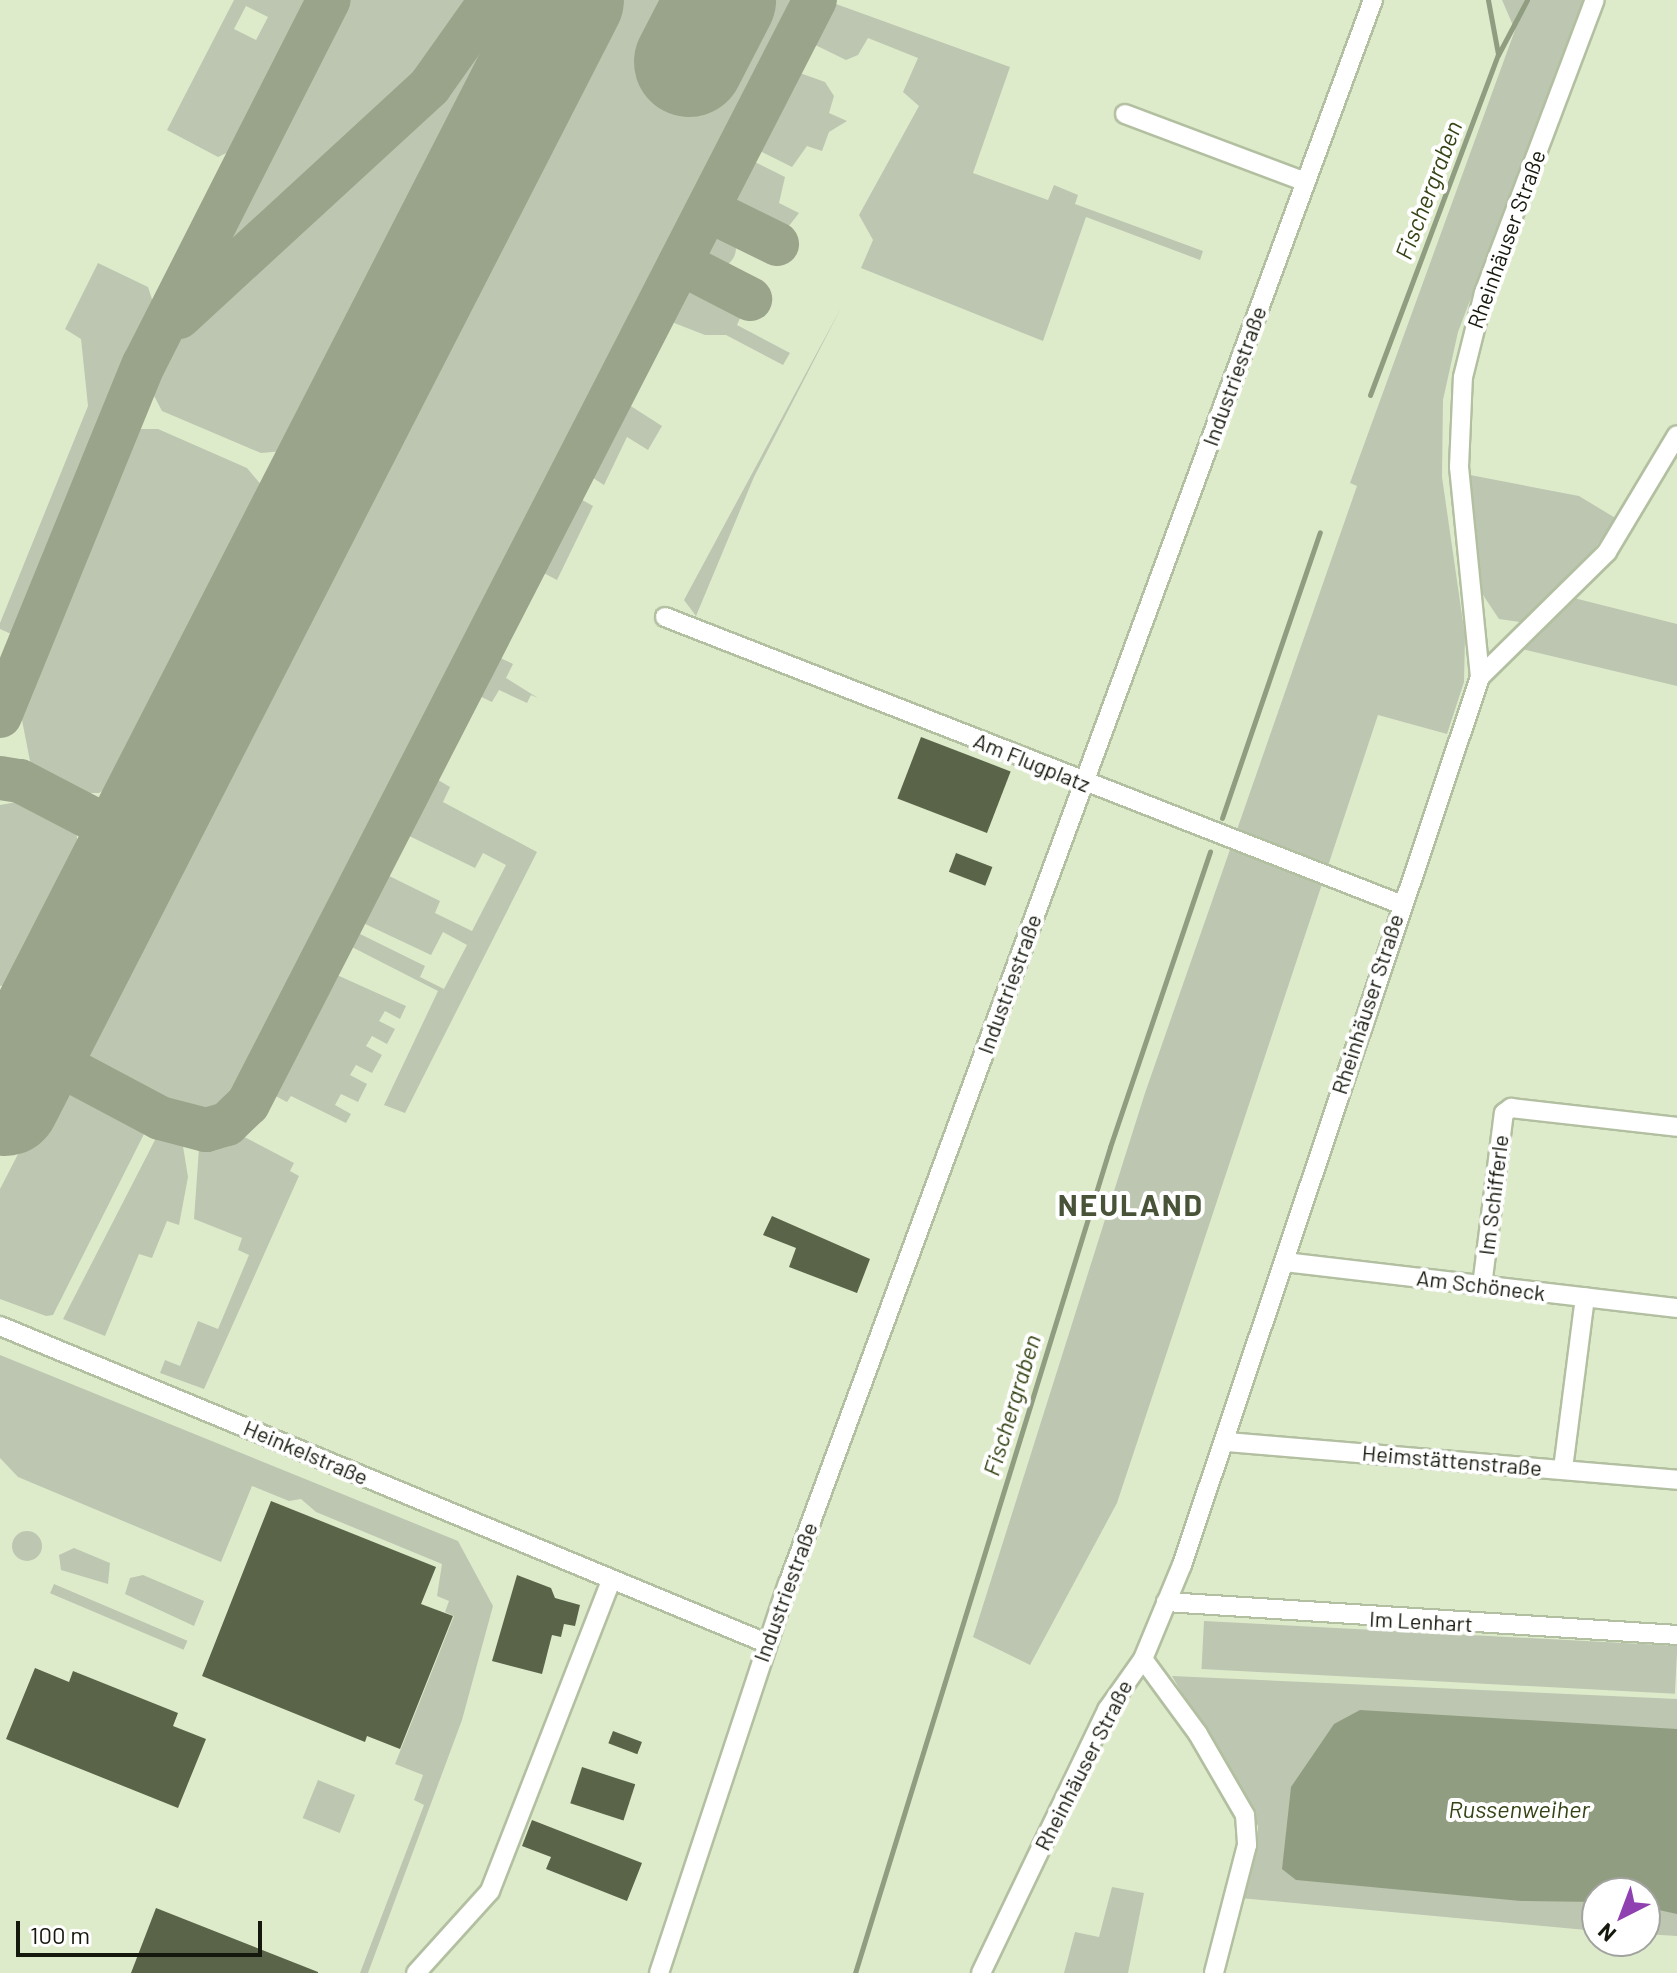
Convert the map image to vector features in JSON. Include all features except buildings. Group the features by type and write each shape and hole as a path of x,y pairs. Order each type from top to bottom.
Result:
{"street":[{"name":"Industriestraße","path":"659,1973 766,1643 1373,0"},
{"name":"Rheinhäuser Straße","path":"981,1973 1107,1710 1143,1659 1166,1602 1227,1442 1400,904 1480,677 1459,467 1465,365 1484,293 1595,0"},
{"path":"1125,114 1306,182"},
{"path":"1480,677 1607,552 1677,435"},
{"name":"Am Flugplatz","path":"665,617 1083,783 1400,904"},
{"name":"Im Schifferle","path":"1482,1286 1501,1121 1511,1108 1677,1127"},
{"name":"Am Schöneck","path":"1285,1262 1677,1308"},
{"path":"1563,1469 1585,1297"},
{"name":"Heinkelstraße","path":"0,1326 766,1643"},
{"name":"Heimstättenstraße","path":"1227,1442 1677,1480"},
{"path":"416,1973 490,1891 611,1580"},
{"name":"Im Lenhart","path":"1166,1602 1677,1635"},
{"path":"1143,1659 1198,1734 1245,1815 1242,1871 1214,1973"}],"shaded area":[{"path":"234,0 313,0 237,148 218,157 167,130","holes":["246,6 268,17 256,40 234,29"]},
{"path":"343,0 477,0 424,79 254,234 234,244 227,226"},
{"path":"508,0 527,0 295,450 261,453 162,411 150,388 193,319 443,89"},
{"path":"611,0 804,0 243,1095 215,1118 179,1114 84,1065 74,1047"},
{"path":"825,0 1010,67 973,173 1048,200 1054,185 1078,195 1075,204 1203,251 1200,260 1086,217 1043,341 861,268 873,240 859,215 919,106 903,92 918,58 868,38 858,55 846,60 805,40"},
{"path":"1502,0 1585,0 1458,332 1443,400 1442,477 1465,636 1464,682 1447,734 1378,715 1117,1503 1030,1665 973,1637 1145,1093 1357,486 1350,483 1515,30"},
{"path":"800,73 825,82 834,96 829,113 847,121 829,132 822,151 807,146 792,167 750,146 785,80"},
{"path":"745,157 785,177 779,203 799,213 782,235 725,202"},
{"path":"716,228 730,234 736,248 730,262 716,268 702,262 696,248 702,234"},
{"path":"98,263 148,287 155,308 18,637 0,629 0,623 88,406 81,339 65,329"},
{"path":"692,279 745,307 737,325 790,353 783,365 726,335 705,335 669,321 665,314 681,283"},
{"path":"842,306 754,477 696,616 684,600"},
{"path":"626,403 662,426 648,450 627,437 604,485 590,476 589,462 618,405"},
{"path":"141,429 158,429 247,468 263,487 267,507 129,775 99,793 81,793 44,776 30,761 21,715 126,449"},
{"path":"1470,475 1579,496 1617,519 1582,565 1520,622 1499,619 1481,592"},
{"path":"577,497 593,506 557,580 534,568 568,501"},
{"path":"1570,597 1677,624 1677,686 1522,649"},
{"path":"492,654 513,664 506,678 538,698 531,695 527,703 499,690 492,702 471,692"},
{"path":"428,774 450,787 443,802 537,852 405,1113 384,1105 438,991 342,942 352,930 425,966 420,977 444,989 467,945 443,932 431,955 361,922 357,913 379,871 440,901 435,913 472,931 506,865 483,853 475,868 399,831"},
{"path":"22,801 56,814 76,832 82,867 29,970 14,984 0,986 0,805"},
{"path":"328,971 406,1006 400,1019 385,1011 379,1021 395,1029 387,1044 372,1036 366,1046 382,1055 372,1073 356,1065 350,1075 367,1084 358,1102 341,1094 335,1105 351,1114 346,1123 291,1096 287,1102 266,1091"},
{"path":"69,1084 138,1116 146,1130 53,1315 46,1316 0,1299 0,1189 49,1094"},
{"path":"233,1131 294,1163 290,1171 299,1176 204,1389 160,1373 165,1360 180,1366 198,1321 218,1329 249,1255 238,1250 242,1238 194,1219 199,1148"},
{"path":"166,1133 182,1140 188,1177 179,1225 167,1221 152,1258 139,1254 105,1336 63,1319 156,1138"},
{"path":"0,1355 458,1541 493,1606 462,1720 368,1973 360,1973 424,1805 414,1800 423,1775 395,1764 454,1616 445,1612 449,1601 437,1596 442,1564 316,1512 301,1499 289,1501 252,1486 221,1562 18,1477 0,1458"},
{"path":"27,1531 33,1532 41,1540 41,1552 33,1560 27,1561 21,1560 13,1552 12,1546 13,1540 21,1532"},
{"path":"74,1548 110,1563 108,1584 61,1570 59,1555"},
{"path":"143,1575 204,1601 194,1626 125,1594 130,1578"},
{"path":"54,1584 187,1641 184,1650 50,1593"},
{"path":"1204,1621 1677,1646 1675,1694 1201,1669"},
{"name":"Russenweiher","path":"1172,1676 1677,1699 1677,1936 1661,1935 1661,1877 1581,1877 1581,1930 1240,1898 1258,1845 1258,1826"},
{"path":"318,1780 355,1795 340,1833 303,1818"},
{"path":"1112,1887 1144,1893 1128,1973 1064,1973 1075,1932 1099,1937"}],"water":[{"name":"Russenweiher","path":"1360,1710 1677,1729 1677,1914 1661,1910 1661,1877 1581,1877 1581,1902 1521,1901 1296,1880 1282,1869 1291,1787 1334,1724"}],"waterway":[{"path":"1488,0 1498,54"},
{"name":"Fischergraben","path":"1370,395 1498,55 1527,0"},
{"name":"Fischergraben","path":"1222,818 1320,532"},
{"name":"Fischergraben","path":"855,1973 1110,1147 1210,851"}],"taxiway":[{"path":"0,716 144,364 329,0"},
{"path":"179,317 430,86 491,0"},
{"path":"48,1016 43,1036 51,1060 160,1118 206,1130 227,1124 248,1104 815,0"},
{"path":"708,210 777,244"},
{"path":"680,263 750,299"},
{"path":"0,778 20,781 97,821 116,848 113,891"},
{"path":"97,821 130,820 158,802"},
{"path":"0,1022 30,1020 58,997"},
{"path":"0,1111 5,1101"}],"runway":[{"path":"5,1101 569,0"},
{"path":"689,62 721,0"}],"district":[{"name":"NEULAND","path":"1131,1204"}]}
